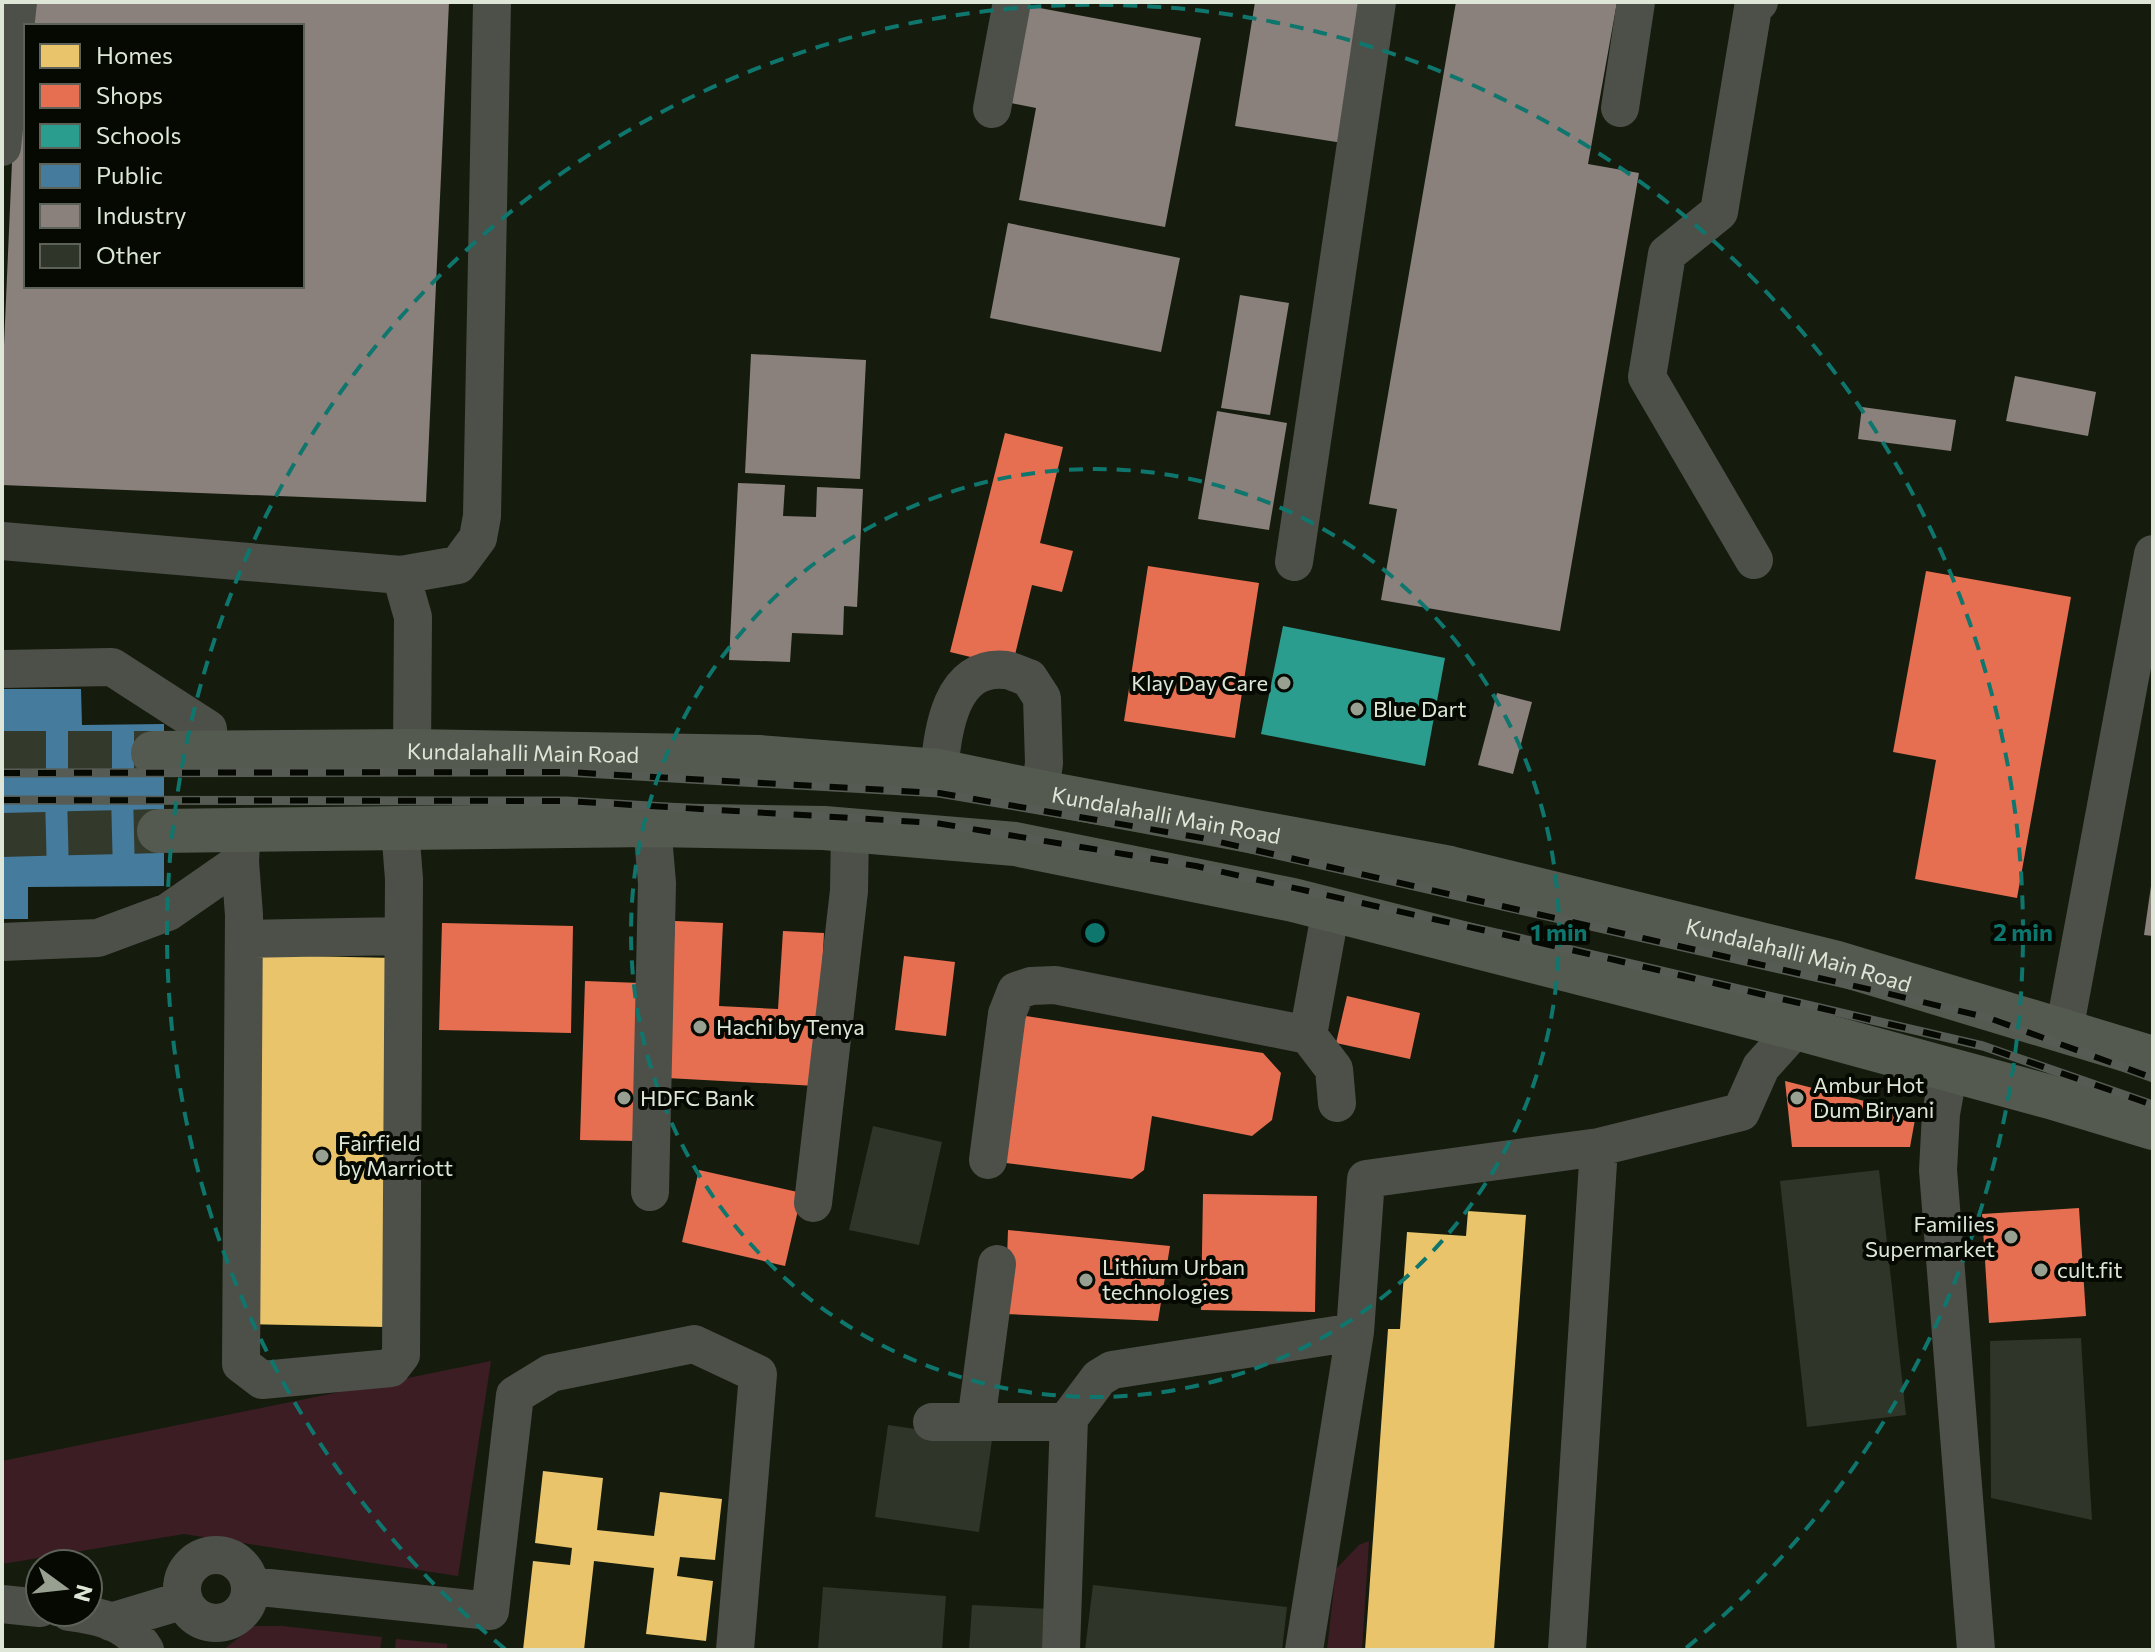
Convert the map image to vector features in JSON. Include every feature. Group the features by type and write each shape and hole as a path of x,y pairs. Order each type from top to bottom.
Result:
{"main road":[{"name":"Kundalahalli Main Road","path":"153,753 412,751 759,757 939,771 1450,868 1834,962 2153,1058"},
{"path":"159,831 241,846 400,828 652,825 850,830 1015,844 1331,909 1796,1028 2153,1128"}],"street":[{"path":"2,147 18,2"},
{"path":"2,541 401,575 458,565 478,538 482,516 492,2"},
{"path":"992,109 1012,2"},
{"path":"1294,562 1377,2"},
{"path":"1620,108 1636,2"},
{"path":"1754,560 1647,377 1667,254 1719,212 1753,8 1759,2"},
{"path":"2064,1031 2153,554"},
{"path":"401,575 413,617 412,751"},
{"path":"2,669 112,667 208,729 210,754"},
{"path":"939,771 954,696 974,676 1004,670 1029,678 1042,698 1044,763 1040,792"},
{"path":"650,1192 657,883 652,825"},
{"path":"241,846 244,939 241,1364 262,1380 391,1368 401,1355 404,879 400,828"},
{"path":"813,1203 849,891 850,830"},
{"path":"2,942 98,938 168,912 241,846"},
{"path":"1308,1035 1331,909"},
{"path":"244,939 402,936"},
{"path":"988,1160 1007,1014 1016,991 1031,986 1055,985 1308,1035 1334,1069 1337,1103"},
{"path":"1304,1650 1355,1332 1366,1179 1599,1147 1741,1112 1761,1067 1796,1028"},
{"path":"1949,1069 1940,1129 1938,1170 1976,1650"},
{"path":"1567,1650 1599,1147"},
{"path":"976,1422 997,1264"},
{"path":"932,1422 1063,1422 1099,1378 1112,1370 1355,1332"},
{"path":"111,1622 184,1600 186,1573 201,1558 212,1555 233,1559 242,1566 250,1586 490,1611 515,1395 551,1373 694,1344 758,1374 735,1650"},
{"path":"1061,1650 1069,1418"},
{"path":"2,1604 24,1606"},
{"path":"104,1619 135,1634 145,1650"}],"shaded area":[{"path":"491,1361 458,1576 184,1534 99,1548 24,1548 24,1560 2,1564 2,1461"},
{"path":"1369,1541 1362,1650 1327,1650 1336,1569 1359,1545"},
{"path":"254,1626 382,1637 380,1650 223,1650"},
{"path":"396,1639 447,1644 447,1650 395,1650"}],"building: Homes":[{"path":"255,955 395,958 385,1327 245,1324"},
{"path":"1468,1211 1526,1215 1494,1650 1365,1650 1388,1329 1400,1329 1407,1232 1466,1236"},
{"path":"543,1471 603,1478 597,1530 654,1536 660,1492 722,1499 715,1560 680,1557 677,1576 713,1581 706,1641 646,1634 654,1568 594,1561 584,1650 523,1650 533,1561 570,1565 572,1548 535,1543"}],"building: Shops":[{"path":"1005,433 1063,447 1040,543 1073,551 1062,592 1032,585 1012,667 950,652"},
{"path":"1148,566 1259,583 1235,738 1124,721"},
{"path":"1926,571 2071,597 2017,898 1915,879 1936,760 1893,752"},
{"path":"675,921 723,923 719,1006 778,1009 783,931 824,933 816,1086 667,1078"},
{"path":"442,923 573,926 571,1033 439,1030"},
{"path":"904,956 955,962 946,1036 895,1030"},
{"path":"585,981 641,983 637,1141 580,1140"},
{"path":"1347,996 1420,1013 1410,1059 1336,1043"},
{"path":"1026,1016 1263,1053 1281,1073 1272,1120 1252,1136 1152,1116 1144,1170 1132,1179 1006,1163 1012,1029"},
{"path":"1785,1081 1916,1114 1910,1147 1792,1147"},
{"path":"699,1170 802,1193 785,1266 682,1242"},
{"path":"1203,1194 1317,1196 1315,1312 1201,1310"},
{"path":"2079,1208 2086,1316 1989,1323 1982,1214"},
{"name":"Lithium Urban technologies","path":"1008,1230 1170,1246 1158,1321 1005,1314"}],"building: Schools":[{"path":"1283,626 1445,658 1425,766 1261,734"}],"building: Public":[{"path":"2,689 81,689 82,725 164,724 164,886 28,887 28,919 2,919"}],"building: Industry":[{"path":"19,2 449,2 426,502 2,485 2,391"},
{"path":"1255,2 1372,2 1349,144 1235,126"},
{"path":"1456,2 1617,2 1588,164 1639,173 1560,631 1381,600 1397,509 1369,504"},
{"path":"1029,6 1201,38 1165,227 1019,200 1036,108 1011,103"},
{"path":"1008,223 1180,258 1161,352 990,318"},
{"path":"1240,295 1289,303 1270,415 1221,408"},
{"path":"751,354 866,360 860,479 745,473"},
{"path":"2015,376 2096,392 2088,436 2006,421"},
{"path":"1862,407 1956,420 1951,451 1858,439"},
{"path":"1217,411 1287,423 1269,530 1198,519"},
{"path":"738,483 785,485 783,516 816,517 817,487 863,489 857,607 844,606 843,635 792,633 790,662 729,660"},
{"path":"1497,693 1532,702 1513,774 1478,765"},
{"path":"2153,886 2153,936 2144,935"}],"building: Other":[{"path":"873,1126 942,1142 919,1245 849,1230"},
{"path":"1879,1170 1906,1415 1807,1427 1780,1181"},
{"path":"2081,1338 2092,1520 1991,1498 1990,1341"},
{"path":"888,1425 992,1440 979,1532 875,1517"},
{"path":"1093,1585 1287,1607 1282,1650 1085,1650"},
{"path":"823,1587 946,1596 942,1650 818,1650"},
{"path":"972,1605 1050,1609 1047,1650 969,1650"}],"tunnel":[{"path":"2,753 153,753"},
{"path":"2,835 159,831"}],"railway":[{"path":"2,773 567,772 939,793 1202,838 1877,991 1989,1018 2153,1078"},
{"path":"2,800 566,801 936,823 1196,866 1563,948 1983,1046 2153,1105"}],"place":[{"name":"Klay Day Care","path":"1284,683"},
{"name":"Blue Dart","path":"1357,709"},
{"name":"Hachi by Tenya","path":"700,1027"},
{"name":"HDFC Bank","path":"624,1098"},
{"name":"Ambur Hot Dum Biryani","path":"1797,1098"},
{"name":"Fairfield by Marriott","path":"322,1156"},
{"name":"Families Supermarket","path":"2011,1237"},
{"name":"cult.fit","path":"2041,1270"},
{"name":"Lithium Urban technologies","path":"1086,1280"}]}
